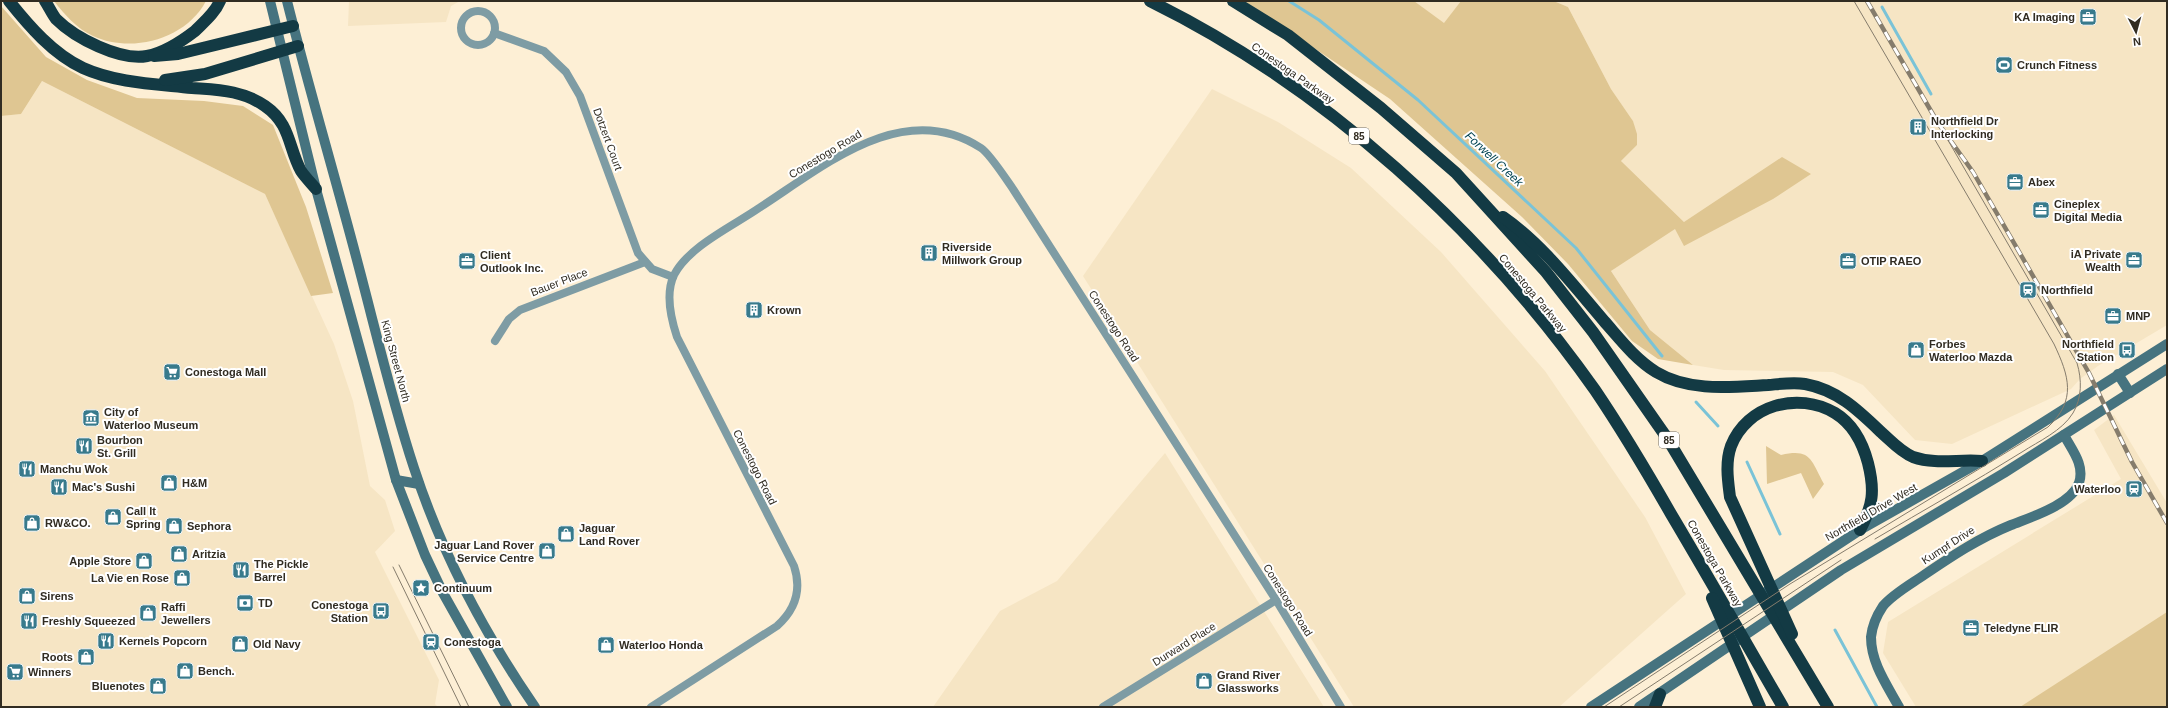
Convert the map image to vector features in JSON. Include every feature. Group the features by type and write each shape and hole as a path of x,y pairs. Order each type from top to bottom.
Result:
{"highway":[{"path":"9,1 31,28 64,55 82,67 107,77 148,83 224,90 251,98 266,106 287,133 301,170 316,189"},
{"path":"45,1 56,19 85,40 121,56 178,54 293,26"},
{"path":"148,56 183,40 207,20 220,1"},
{"name":"Conestoga Parkway","path":"1150,1 1190,21 1269,69 1362,138 1464,234 1534,312 1594,390 1643,466 1783,707"},
{"name":"Conestoga Parkway","path":"1233,1 1288,35 1381,108 1456,173 1546,272 1593,332 1663,432 1825,703"},
{"path":"148,83 205,74 298,46"},
{"path":"1484,203 1519,228 1573,285 1629,350 1656,372 1687,384 1721,388 1804,384 1822,388 1856,408 1898,448 1912,456 1928,461 1944,463 1963,459 1982,461"},
{"path":"1825,703 1730,498 1727,475 1728,461 1731,447 1744,424 1766,408 1794,401 1819,406 1836,414 1854,431 1864,452 1871,476 1872,502 1860,530"},
{"path":"1685,536 1760,707"},
{"path":"1655,707 1660,694"}],"main road":[{"path":"270,1 316,189 396,480 425,555 443,592 507,707"},
{"name":"King Street North","path":"287,1 389,381 419,484 438,533 479,620 505,664 535,707"},
{"name":"Northfield Drive West","path":"1591,707 1860,530 1982,461 2167,344"},
{"path":"1639,707 1841,570 2064,435 2167,369"},
{"path":"2118,374 2130,393"},
{"name":"Kumpf Drive","path":"1899,707 1879,672 1874,657 1871,637 1875,620 1884,606 1907,586 1979,539 2036,515 2070,497 2078,483 2080,472 2078,460 2064,435"},
{"path":"396,480 419,484"}],"street":[{"path":"471,12 483,12 491,17 494,22 494,33 487,43 475,45 469,43 461,33 462,21 471,12"},
{"name":"Dotzert Court","path":"494,33 544,51 566,72 580,96 636,247 645,262 662,274 673,277"},
{"name":"Conestogo Road","path":"651,707 777,626 786,618 793,607 798,593 798,583 794,566 677,337 672,320 670,296 673,277 680,265 703,245 833,160 871,139 901,132 931,131 956,136 983,149 1013,189 1276,600 1341,707"},
{"name":"Bauer Place","path":"495,341 509,320 520,310 645,262"},
{"name":"Durward Place","path":"1103,707 1276,600"}],"shaded area":[{"path":"54,1 206,1 197,14 172,34 157,40 141,43 124,43 108,41 87,33 71,21"},
{"path":"349,1 460,1 451,6 446,22 348,26"},
{"path":"1244,1 1414,1 1444,23 1461,1 1556,2 1568,7 1611,89 1633,121 1637,134 1637,145 1621,161 1684,222 1782,157 1811,174 1773,199 1684,246 1675,229 1611,271 1650,330 1693,365 1658,359 1632,341 1568,264 1522,217 1390,99"},
{"path":"1414,1 1461,1 1444,24"},
{"path":"1553,1 2167,1 2167,325 2098,366 2080,379 2071,389 1952,444 1915,440 1863,385 1833,372 1724,370 1693,365 1650,330 1611,271 1684,222 1621,161 1637,145 1633,121 1611,89 1568,7"},
{"path":"1,6 46,57 87,80 137,98 204,101 243,106 273,125 306,207 333,293 311,296 265,194 42,81 21,114 1,116"},
{"name":"Conestoga Mall","path":"42,81 265,194 334,344 353,401 370,486 385,500 395,531 375,552 439,680 435,704 438,707 1,707 1,116 21,114"},
{"path":"1212,89 1278,122 1351,168 1441,252 1545,371 1645,517 1686,594 1559,707 1354,707 1083,276"},
{"path":"2114,415 2167,503 2167,707 1916,707 1883,653 1888,622 2121,479 2094,430"},
{"path":"1766,446 1781,455 1799,453 1809,458 1813,462 1824,484 1813,499 1801,473 1767,484"},
{"path":"1165,453 1324,707 933,707 1000,611 1057,581"},
{"path":"2167,612 2167,707 2020,707"}],"waterway":[{"name":"Forwell Creek","path":"1289,1 1319,20 1418,100 1576,248 1662,356"},
{"path":"1882,7 1931,94"},
{"name":"Forwell Creek","path":"1696,402 1718,426"},
{"name":"Forwell Creek","path":"1747,462 1780,534"},
{"name":"Forwell Creek","path":"1835,630 1877,707"}],"tram line":[{"path":"1604,707 1790,584 2048,427 2057,417 2067,397 2068,387 2066,377 2054,344 1854,1"},
{"path":"1875,539 2050,435 2063,425 2073,413 2080,395 2080,376 2077,363 1938,123"},
{"path":"1619,707 1841,560"},
{"path":"399,565 469,707"},
{"path":"393,567 461,707"}],"railway":[{"path":"1867,1 1938,123 1973,172 2089,373 2132,462 2167,523"}],"place":[{"name":"KA Imaging","path":"2088,17"},
{"name":"Crunch Fitness","path":"2004,65"},
{"name":"Northfield Dr Interlocking","path":"1918,127"},
{"name":"Abex","path":"2015,182"},
{"name":"Cineplex Digital Media","path":"2041,210"},
{"name":"Riverside Millwork Group","path":"929,253"},
{"name":"iA Private Wealth","path":"2134,260"},
{"name":"Client Outlook Inc.","path":"467,261"},
{"name":"OTIP RAEO","path":"1848,261"},
{"name":"Northfield","path":"2028,290"},
{"name":"Krown","path":"754,310"},
{"name":"MNP","path":"2113,316"},
{"name":"Forbes Waterloo Mazda","path":"1916,350"},
{"name":"Northfield Station","path":"2127,350"},
{"name":"Conestoga Mall","path":"172,372"},
{"name":"City of Waterloo Museum","path":"91,418"},
{"name":"Bourbon St. Grill","path":"84,446"},
{"name":"Manchu Wok","path":"27,469"},
{"name":"H&M","path":"169,483"},
{"name":"Mac's Sushi","path":"59,487"},
{"name":"Waterloo","path":"2134,489"},
{"name":"Call It Spring","path":"113,517"},
{"name":"RW&CO.","path":"32,523"},
{"name":"Sephora","path":"174,526"},
{"name":"Jaguar Land Rover","path":"566,534"},
{"name":"Jaguar Land Rover Service Centre","path":"547,551"},
{"name":"Aritzia","path":"179,554"},
{"name":"Apple Store","path":"144,561"},
{"name":"The Pickle Barrel","path":"241,570"},
{"name":"La Vie en Rose","path":"182,578"},
{"name":"Continuum","path":"421,588"},
{"name":"Sirens","path":"27,596"},
{"name":"TD","path":"245,603"},
{"name":"Conestoga Station","path":"381,611"},
{"name":"Raffi Jewellers","path":"148,613"},
{"name":"Freshly Squeezed","path":"29,621"},
{"name":"Teledyne FLIR","path":"1971,628"},
{"name":"Kernels Popcorn","path":"106,641"},
{"name":"Conestoga","path":"431,642"},
{"name":"Old Navy","path":"240,644"},
{"name":"Waterloo Honda","path":"606,645"},
{"name":"Roots","path":"86,657"},
{"name":"Bench.","path":"185,671"},
{"name":"Winners","path":"15,672"},
{"name":"Grand River Glassworks","path":"1204,681"},
{"name":"Bluenotes","path":"158,686"}]}
